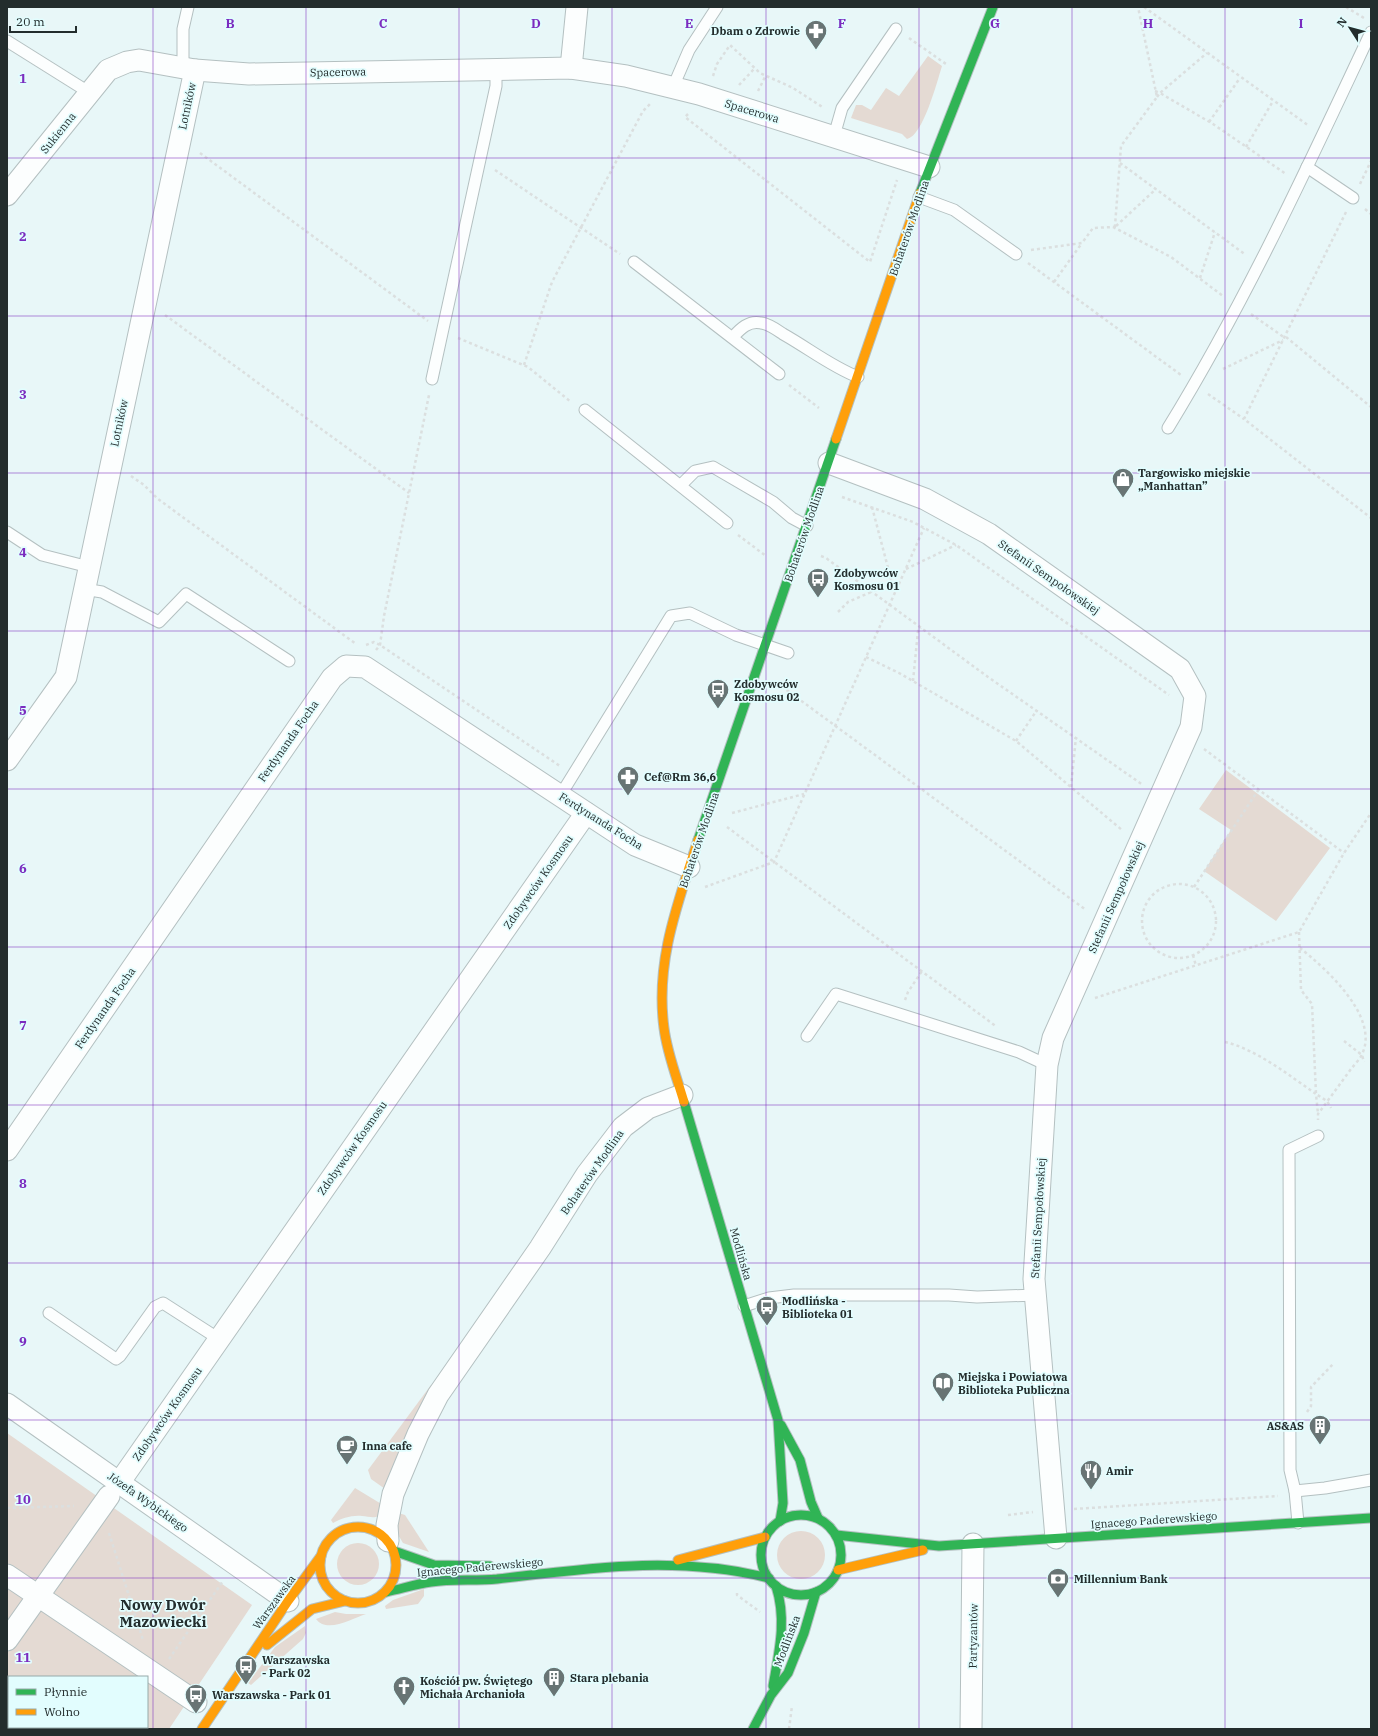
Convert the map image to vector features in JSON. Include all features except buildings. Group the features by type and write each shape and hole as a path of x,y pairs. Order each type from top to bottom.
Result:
{"main road":[{"name":"Bohaterów Modlina","path":"682,1095 664,1029 662,994 664,958 670,928 689,866 829,463 929,166 993,7"},
{"name":"Modlińska","path":"682,1095 778,1420 800,1460 811,1502 818,1518"},
{"name":"Modlińska","path":"778,1420 783,1503 780,1521"},
{"path":"799,1515 818,1518 836,1535 841,1550 841,1560 838,1570 833,1579 816,1592 795,1594 785,1591 776,1586 769,1578 761,1558 765,1537 780,1521 799,1515"},
{"name":"Ignacego Paderewskiego","path":"836,1535 939,1546 1371,1518"},
{"path":"354,1527 368,1528 379,1533 391,1546 396,1564 394,1579 386,1592 370,1601 356,1603 345,1601 335,1595 326,1585 321,1572 321,1556 327,1543 337,1533 354,1527"},
{"name":"Ignacego Paderewskiego","path":"662,1564 765,1537"},
{"name":"Ignacego Paderewskiego","path":"391,1546 434,1564 498,1566"},
{"name":"Ignacego Paderewskiego","path":"838,1570 939,1546"},
{"name":"Warszawska","path":"202,1729 288,1601 321,1556"},
{"name":"Ignacego Paderewskiego","path":"386,1592 431,1582 506,1578 578,1569 662,1564 737,1570 769,1578"},
{"name":"Ignacego Paderewskiego","path":"522,1567 578,1569"},
{"name":"Modlińska","path":"771,1695 783,1628 782,1600 776,1586"},
{"name":"Modlińska","path":"753,1729 771,1695 788,1674 804,1633 816,1592"},
{"name":"Warszawska","path":"246,1663 312,1609 345,1601"}],"street":[{"path":"572,68 577,7"},
{"name":"Spacerowa","path":"108,70 127,62 139,60 189,68 249,74 572,68 626,76 837,127 929,166"},
{"name":"Lotników","path":"7,760 66,678 189,68"},
{"name":"Sukienna","path":"7,195 108,70"},
{"name":"Stefanii Sempołowskiej","path":"829,463 925,499 989,534 1180,669 1195,696 1191,727 1053,1038 1047,1065 1034,1279 1056,1538"},
{"name":"Ferdynanda Focha","path":"7,1150 332,678 346,666 365,667 635,845 689,866"},
{"name":"Zdobywców Kosmosu","path":"7,1640 108,1498 586,813"},
{"name":"Bohaterów Modlina","path":"391,1546 387,1524 391,1501 418,1434 438,1396 540,1248 587,1174 622,1127 648,1108 682,1095"},
{"name":"Józefa Wybickiego","path":"7,1404 108,1498 288,1601"},
{"name":"Partyzantów","path":"971,1729 973,1544"},
{"path":"7,1574 196,1702"}],"lane":[{"path":"188,7 183,30 189,68"},
{"path":"673,88 690,50 717,7"},
{"path":"837,127 842,108 896,29"},
{"path":"1168,428 1196,383 1239,306 1371,32"},
{"path":"7,41 90,93"},
{"path":"432,379 496,86 496,69"},
{"path":"1307,167 1353,198"},
{"path":"919,197 954,210 1016,254"},
{"path":"634,262 779,374"},
{"path":"733,337 742,326 761,322 791,338 842,371 858,377"},
{"path":"585,410 727,523"},
{"path":"681,485 695,471 713,468 773,502 792,518 807,526"},
{"path":"7,532 42,555 89,567"},
{"path":"84,589 102,592 159,622 186,594 289,661"},
{"path":"560,796 671,616 690,613 736,635 788,654"},
{"path":"806,1036 836,994 1019,1052 1047,1065"},
{"path":"1298,1523 1296,1496 1290,1470 1289,1150 1318,1136"},
{"path":"744,1306 769,1298 794,1296 949,1295 977,1297 1036,1295"},
{"path":"49,1313 113,1358 120,1356 155,1307 163,1303 219,1339"},
{"path":"1296,1496 1325,1488 1371,1480"}],"path":[{"path":"1138,7 1157,97"},
{"path":"1144,7 1322,136"},
{"path":"1346,7 1365,19"},
{"path":"896,29 946,65"},
{"path":"711,82 716,64 730,45 755,68 793,88 837,127"},
{"path":"1115,227 1121,146 1160,93 1207,53"},
{"path":"734,90 755,68"},
{"path":"762,82 766,75"},
{"path":"1209,122 1240,78"},
{"path":"1155,90 1209,122 1299,184"},
{"path":"524,365 552,282 642,111 652,101"},
{"path":"1246,147 1273,101"},
{"path":"691,108 685,117 870,262"},
{"path":"200,146 199,153 443,332 524,365 581,409 585,410"},
{"path":"480,160 581,227 629,261 634,262"},
{"path":"1244,419 1371,161"},
{"path":"1120,163 1260,265"},
{"path":"1115,227 1156,189"},
{"path":"1054,282 1093,228 1115,227 1171,257 1285,338 1371,407"},
{"path":"1200,278 1215,232"},
{"path":"1082,243 1020,251 1016,254 1196,383 1371,518"},
{"path":"165,314 409,493"},
{"path":"1196,383 1285,338"},
{"path":"779,374 781,378 819,408"},
{"path":"365,667 380,645 381,630 432,379"},
{"path":"131,476 144,485 158,499 360,647 374,642 380,645"},
{"path":"842,497 872,507 924,528 956,545 1175,700"},
{"path":"872,507 892,583 897,586"},
{"path":"727,523 730,529 766,556"},
{"path":"705,887 774,862 924,528"},
{"path":"905,570 956,545"},
{"path":"821,556 826,558 921,628 1146,787"},
{"path":"838,612 848,602 892,583"},
{"path":"912,681 918,631 921,628"},
{"path":"866,657 912,681 1016,741 1126,833"},
{"path":"777,683 1090,913"},
{"path":"1016,741 1037,710"},
{"path":"1071,787 1076,737"},
{"path":"1186,738 1203,748 1344,853"},
{"path":"1194,887 1259,789"},
{"path":"732,813 804,794"},
{"path":"1318,1136 1312,1004 1301,990 1299,932 1344,853 1371,814"},
{"path":"727,827 999,1028"},
{"path":"1180,884 1194,887 1203,892 1211,902 1216,913 1216,926 1212,938 1204,948 1193,955 1180,958 1168,956 1158,951 1146,938 1142,921 1144,909 1149,899 1168,885 1180,884"},
{"path":"1072,997 1088,1000 1299,932"},
{"path":"1300,948 1328,972 1347,995 1359,1014 1364,1028 1365,1043 1362,1054 1318,1114"},
{"path":"1193,955 1196,966"},
{"path":"900,1014 908,992 922,971"},
{"path":"1344,1041 1362,1054 1364,1062"},
{"path":"1226,1042 1249,1050 1316,1094 1327,1102 1331,1108"},
{"path":"1290,1434 1311,1406 1311,1387 1334,1363"},
{"path":"1008,1515 1054,1510 1296,1496"},
{"path":"7,1508 108,1498 155,1675"},
{"path":"737,1570 737,1595 757,1611 783,1617"},
{"path":"155,1675 225,1577"},
{"path":"789,1729 793,1700"}],"shaded area":[{"path":"928,56 942,66 929,107 919,129 913,136 907,139 902,134 851,118 856,105 862,105 871,110 886,88 899,96"},
{"path":"1226,770 1330,848 1276,921 1204,871 1231,830 1199,809"},
{"path":"431,1385 437,1387 388,1491 371,1479 368,1470"},
{"path":"7,1433 252,1605 169,1729 30,1728 148,1728 148,1676 8,1676 8,1713"},
{"path":"355,1488 383,1505 378,1516 351,1516 333,1523 331,1520"},
{"path":"395,1512 405,1515 429,1552 403,1543 397,1533"},
{"path":"796,1531 806,1531 818,1538 825,1550 825,1560 818,1572 806,1579 796,1579 788,1575 781,1568 777,1560 777,1550 781,1542 788,1535"},
{"path":"358,1543 366,1545 375,1553 379,1564 377,1572 369,1581 358,1585 350,1583 341,1575 337,1564 339,1556 347,1547"},
{"path":"424,1589 424,1596 418,1604 386,1609 385,1606 393,1600"},
{"path":"335,1612 346,1614 366,1614 340,1624 333,1625 321,1623 316,1619"},
{"path":"305,1626 306,1633 303,1639 251,1685 248,1683 275,1647"}],"traffic: fast":[{"path":"920,193 993,7"},
{"path":"698,840 836,439"},
{"path":"684,1102 778,1420 783,1503 780,1521"},
{"path":"781,1425 800,1460 811,1502 818,1518"},
{"path":"801,1515 816,1518 829,1527 838,1540 841,1555 838,1570 829,1583 816,1592 801,1595 786,1592 773,1583 764,1570 761,1555 764,1540 773,1527 786,1518 801,1515"},
{"path":"836,1535 939,1546 1371,1518"},
{"path":"394,1551 434,1565 490,1566"},
{"path":"386,1592 439,1581 497,1579 566,1571 633,1566 667,1565 701,1567 735,1571 769,1578"},
{"path":"773,1686 781,1636 781,1611 776,1586"},
{"path":"753,1729 771,1695 788,1673 804,1633 816,1592"}],"traffic: slow":[{"path":"836,439 920,193"},
{"path":"684,1102 665,1037 662,1003 663,979 670,932 698,840"},
{"path":"358,1527 372,1530 385,1538 393,1551 396,1565 393,1579 385,1592 372,1600 358,1603 344,1600 331,1592 323,1579 320,1565 323,1551 331,1538 344,1530 358,1527"},
{"path":"678,1560 765,1537"},
{"path":"838,1570 923,1550"},
{"path":"202,1729 288,1601 321,1556"},
{"path":"267,1645 312,1609 345,1601"}],"place":[{"name":"Dbam o Zdrowie","path":"816,50"},
{"name":"Targowisko miejskie „Manhattan”","path":"1123,498"},
{"name":"Zdobywców Kosmosu 01","path":"818,598"},
{"name":"Zdobywców Kosmosu 02","path":"718,710"},
{"name":"Cef@Rm 36,6","path":"628,796"},
{"name":"Modlińska - Biblioteka 01","path":"767,1326"},
{"name":"Miejska i Powiatowa Biblioteka Publiczna","path":"943,1402"},
{"name":"AS&AS","path":"1320,1446"},
{"name":"Inna cafe","path":"347,1466"},
{"name":"Amir","path":"1091,1490"},
{"name":"Millennium Bank","path":"1058,1598"},
{"name":"Warszawska - Park 02","path":"246,1686"},
{"name":"Stara plebania","path":"554,1698"},
{"name":"Kościół pw. Świętego Michała Archanioła","path":"404,1706"},
{"name":"Warszawska - Park 01","path":"196,1714"}],"district":[{"name":"Nowy Dwór Mazowiecki","path":"163,1614"}]}
